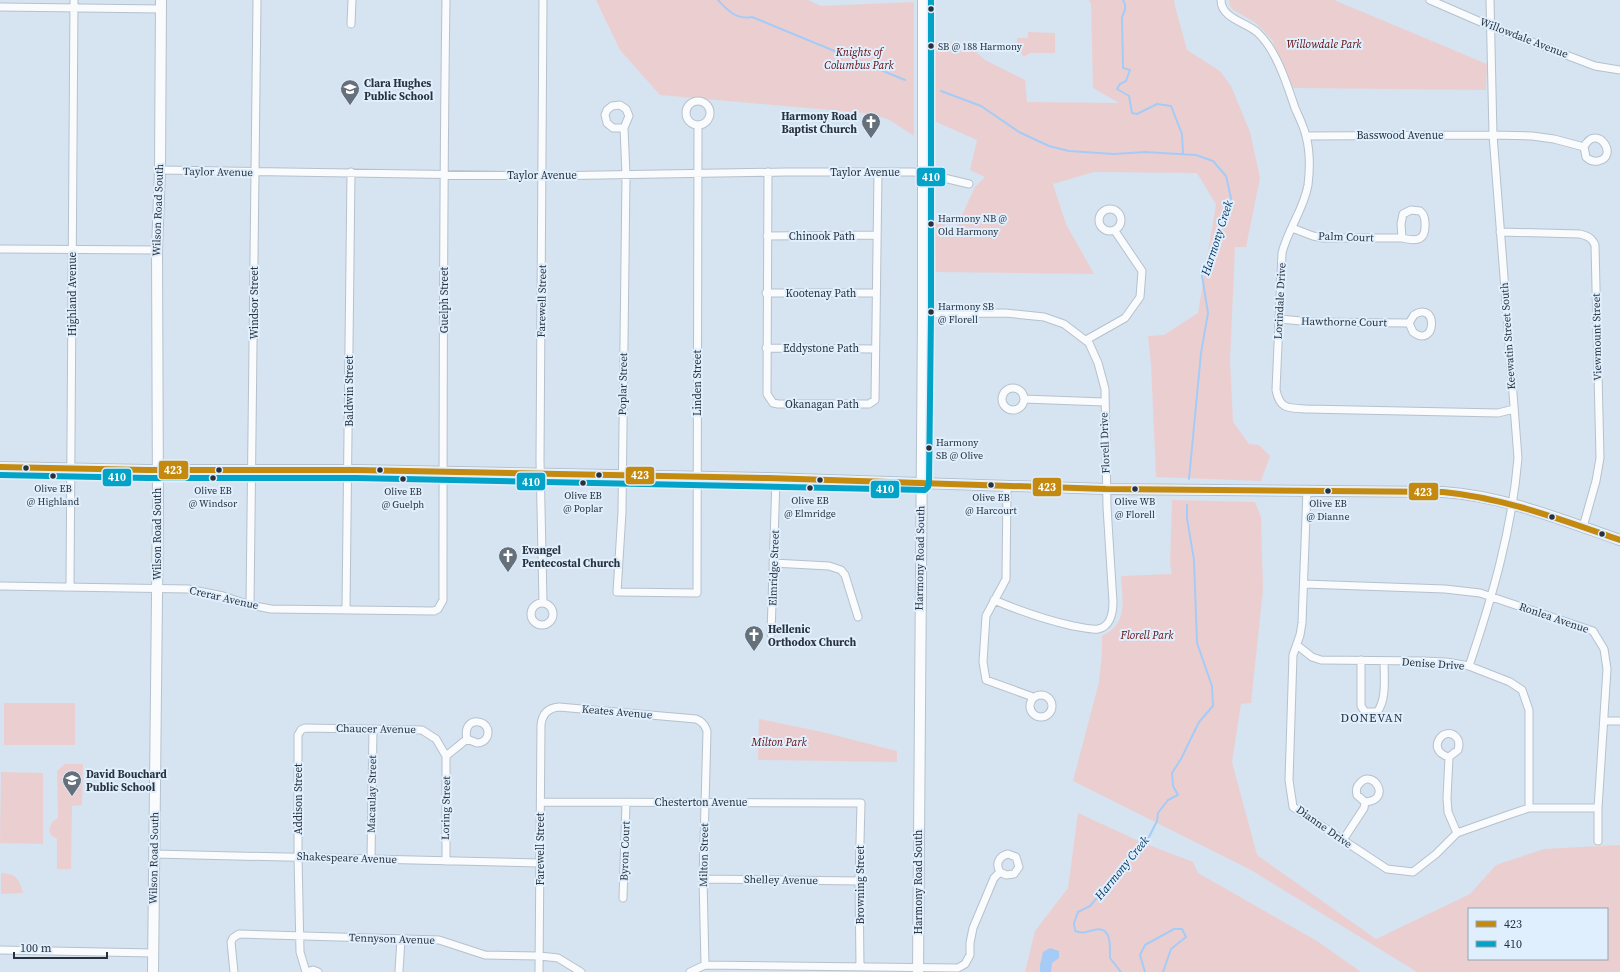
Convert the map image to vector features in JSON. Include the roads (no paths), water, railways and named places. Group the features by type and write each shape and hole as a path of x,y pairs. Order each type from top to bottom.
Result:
{"main road":[{"name":"Harmony Road South","path":"918,970 923,314 923,0"},
{"name":"Wilson Road South","path":"153,972 157,470 157,250 160,170 161,4"},
{"path":"0,467 157,470 348,470 697,476 1106,489 1307,490 1455,493 1513,504 1620,540"}],"street":[{"name":"Windsor Street","path":"250,605 253,470 254,172 257,0"},
{"path":"351,24 352,0"},
{"name":"Guelph Street","path":"443,600 446,0"},
{"name":"Farewell Street","path":"543,0 540,474 543,602"},
{"name":"Lorindale Drive","path":"1220,0 1223,10 1228,15 1247,24 1266,42 1288,87 1306,136 1310,158 1308,185 1303,202 1285,240 1282,253 1276,390 1278,400 1286,407 1307,409 1498,413 1514,409"},
{"name":"Willowdale Avenue","path":"1430,0 1490,26 1595,66 1620,70"},
{"name":"Keewatin Street South","path":"1469,666 1492,597 1513,504 1518,458 1493,135 1490,0"},
{"path":"0,7 74,4 161,4"},
{"name":"Highland Avenue","path":"70,587 74,4"},
{"name":"Linden Street","path":"697,593 698,126"},
{"name":"Poplar Street","path":"624,128 626,175 622,475 618,592 697,593"},
{"name":"Basswood Avenue","path":"1306,136 1532,136 1554,139 1584,147"},
{"name":"Taylor Avenue","path":"160,170 543,176 768,172 878,172 923,173 969,184"},
{"name":"Baldwin Street","path":"346,610 351,172"},
{"name":"Okanagan Path","path":"768,172 766,293 767,394 773,403 778,404 869,404 875,400 878,172"},
{"name":"Palm Court","path":"1292,228 1323,238 1402,238 1416,240 1423,236 1425,232 1425,218 1420,211 1411,210 1403,214 1401,224 1402,238"},
{"path":"1086,340 1125,318 1140,297 1142,271 1115,231"},
{"name":"Viewmount Street","path":"1500,232 1580,234 1588,236 1593,240 1595,245 1600,458 1596,481 1583,527"},
{"name":"Chinook Path","path":"767,236 877,235"},
{"path":"0,250 157,250"},
{"name":"Kootenay Path","path":"766,293 876,293"},
{"name":"Florell Drive","path":"923,314 1004,313 1044,317 1064,324 1086,340 1098,363 1105,389 1106,489 1113,607 1111,617 1107,624 1098,629 1086,628 1052,621 994,600"},
{"name":"Hawthorne Court","path":"1279,319 1313,322 1409,323"},
{"name":"Eddystone Path","path":"766,348 875,349"},
{"path":"1024,399 1104,402"},
{"name":"Elmridge Street","path":"771,634 776,478"},
{"path":"1008,485 1006,579 986,616 983,662 986,680 1033,697"},
{"name":"Dianne Drive","path":"1307,490 1302,623 1293,655 1289,780 1293,807 1387,869 1413,872 1436,854 1456,833 1529,808 1598,808"},
{"path":"774,563 829,566 841,570 845,575 858,617"},
{"name":"Ronlea Avenue","path":"1304,584 1445,589 1480,593 1593,631 1604,649 1607,669 1598,808 1598,840"},
{"name":"Crerar Avenue","path":"0,586 188,589 271,609 434,611 438,609 443,600"},
{"name":"Denise Drive","path":"1297,645 1312,657 1322,660 1423,661 1446,662 1469,666 1510,682 1522,690 1529,710 1529,808"},
{"path":"1361,660 1361,706 1365,712 1377,712 1380,708 1383,698 1384,661"},
{"name":"Keates Avenue","path":"541,725 544,714 553,708 559,707 696,719 703,723"},
{"path":"1604,721 1620,721"},
{"name":"Milton Street","path":"703,723 707,731 703,879 705,964"},
{"name":"Farewell Street","path":"540,972 541,725"},
{"name":"Chaucer Avenue","path":"298,735 301,730 305,728 422,730 436,739 446,756"},
{"name":"Macaulay Street","path":"372,859 373,730"},
{"name":"Addison Street","path":"298,735 299,936 300,952 306,972"},
{"path":"446,756 468,739"},
{"name":"Loring Street","path":"446,756 446,861"},
{"path":"1449,757 1446,798 1448,812 1456,833"},
{"name":"Chesterton Avenue","path":"541,802 861,803"},
{"path":"1343,840 1364,808 1365,802"},
{"name":"Byron Court","path":"623,898 626,803"},
{"name":"Browning Street","path":"860,967 859,881 861,803"},
{"name":"Shakespeare Avenue","path":"154,854 298,856 540,863"},
{"path":"690,972 705,964 833,969 860,967 918,970 958,968 965,964 970,955 970,943 979,914 994,878 1000,872"},
{"name":"Shelley Avenue","path":"703,879 859,881"},
{"name":"Tennyson Avenue","path":"234,972 231,942 236,935 439,940 485,955 540,956 558,958 581,972"},
{"path":"399,972 401,939"},
{"path":"0,950 153,953"},
{"path":"306,972 313,970 318,972"}],"water":[{"path":"1050,948 1059,951 1059,958 1052,963 1051,972 1040,972 1043,952"}],"waterway":[{"path":"718,0 725,8 737,16 747,18 752,17 905,80"},
{"name":"Harmony Creek","path":"1123,0 1125,6 1125,11 1122,17 1123,68 1130,70 1126,81 1120,84 1117,89 1129,96 1132,113 1137,114 1157,104 1171,106 1182,134 1183,154"},
{"name":"Harmony Creek","path":"941,91 981,106 1019,132 1049,146 1069,151 1114,154 1145,152 1196,155 1213,161 1226,176 1231,198 1202,275 1208,313 1201,353 1189,479"},
{"name":"Harmony Creek","path":"1121,972 1110,958 1110,943 1107,934 1100,929 1078,932 1075,931 1074,923 1078,912 1090,906 1149,837 1157,821 1158,813 1168,800 1178,795 1173,786 1172,773 1181,759 1199,722 1213,706 1212,686 1197,643 1194,560 1187,518 1187,505"},
{"path":"1145,972 1140,955 1145,945 1174,929 1182,929 1186,937 1171,949 1163,972"}],"place":[{"name":"SB @ 188 Harmony","path":"931,46"},
{"name":"Clara Hughes Public School","path":"350,106"},
{"name":"Harmony Road Baptist Church","path":"871,139"},
{"name":"Harmony NB @ Old Harmony","path":"931,224"},
{"name":"Harmony SB @ Florell","path":"931,312"},
{"name":"Harmony SB @ Olive","path":"929,448"},
{"name":"Olive EB @ Highland","path":"53,476"},
{"name":"Olive EB @ Windsor","path":"213,478"},
{"name":"Olive EB @ Guelph","path":"403,479"},
{"name":"Olive EB @ Poplar","path":"583,483"},
{"name":"Olive EB @ Harcourt","path":"991,485"},
{"name":"Olive EB @ Elmridge","path":"810,488"},
{"name":"Olive WB @ Florell","path":"1135,489"},
{"name":"Olive EB @ Dianne","path":"1328,491"},
{"name":"Evangel Pentecostal Church","path":"508,573"},
{"name":"Hellenic Orthodox Church","path":"754,652"},
{"name":"David Bouchard Public School","path":"72,797"}],"district":[{"name":"DONEVAN","path":"1372,718"}],"park label":[{"name":"Willowdale Park","path":"1324,44"},
{"name":"Knights of Columbus Park","path":"859,58"},
{"name":"Florell Park","path":"1147,635"},
{"name":"Milton Park","path":"779,742"}]}
